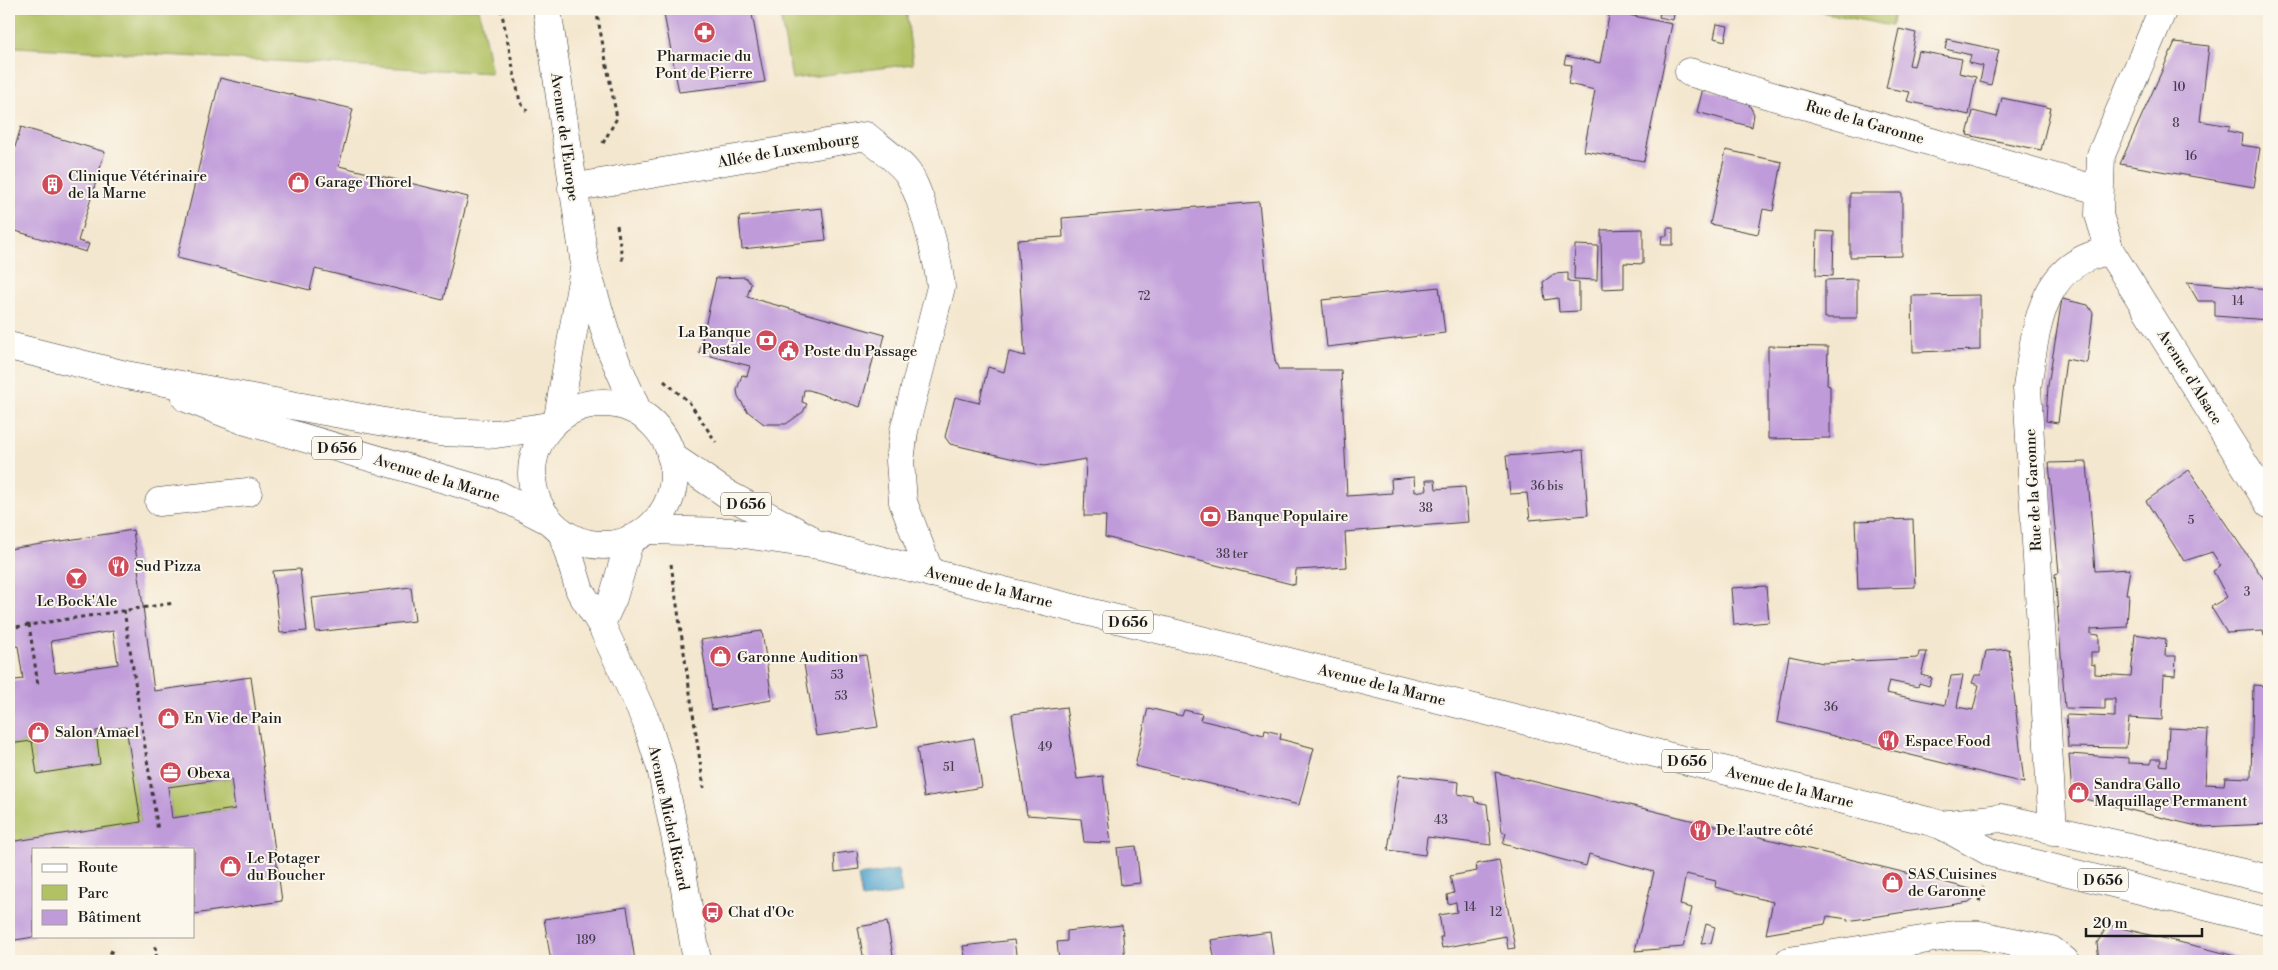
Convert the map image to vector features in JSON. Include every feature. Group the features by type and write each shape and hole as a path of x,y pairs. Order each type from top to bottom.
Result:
{"main road":[{"name":"Avenue de l'Europe","path":"546,9 585,265 611,350 638,412"},
{"path":"2110,251 2099,215 2098,190 2101,155 2163,9"},
{"name":"Rue de la Garonne","path":"1689,72 2098,190"},
{"name":"Allée de Luxembourg","path":"572,188 866,136 906,172 920,203 939,268 941,287 904,431 900,461 903,502 930,573"},
{"name":"Rue de la Garonne","path":"2053,831 2027,388 2036,325 2049,292 2071,264 2092,254 2110,251"},
{"name":"Avenue d'Alsace","path":"2110,251 2269,504"},
{"name":"Avenue de l'Europe","path":"554,422 585,265"},
{"name":"Avenue de la Marne","path":"9,346 126,375 440,432 496,434 554,422"},
{"name":"Avenue de la Marne","path":"126,375 243,420 499,495 555,526"},
{"path":"601,624 639,534 665,508 674,482 671,456 664,438 653,423 638,412 623,405 605,402 588,404 572,409 554,422 539,442 532,462 532,475 537,502 555,526 584,542 608,545 639,534"},
{"name":"Avenue de la Marne","path":"671,456 727,494 824,546"},
{"path":"159,502 248,492"},
{"name":"Avenue Michel Ricard","path":"555,526 580,591 601,624 646,721 661,768 680,859 697,961"},
{"name":"Avenue de la Marne","path":"639,534 731,532 824,546 1941,825 1992,853 2269,922"},
{"name":"Avenue de la Marne","path":"1941,825 2001,818 2269,878"},
{"path":"1789,961 1954,935 1980,935 2050,950 2065,961"}],"path":[{"path":"500,9 520,102 532,118"},
{"path":"596,9 617,118 602,145"},
{"path":"617,225 624,274"},
{"path":"659,377 689,402 715,442 722,448"},
{"path":"670,557 704,788"},
{"path":"9,628 174,603"},
{"path":"124,610 158,831"},
{"path":"29,624 38,685"},
{"path":"155,946 157,961"},
{"path":"107,961 112,950"}],"green space":[{"path":"9,9 479,9 492,73 9,48"},
{"path":"779,9 906,9 913,64 792,79"},
{"path":"1806,9 1895,9 1891,26"},
{"path":"126,727 141,822 9,842 9,744 32,741 37,773 100,764 96,731"},
{"path":"231,778 235,809 172,818 168,787"}],"water":[{"path":"898,870 902,893 862,899 858,876"}],"building":[{"path":"663,9 751,9 765,82 679,92"},
{"path":"1661,9 1675,9 1673,20 1659,17"},
{"path":"1610,11 1672,24 1644,161 1584,151 1595,90 1568,84 1572,65 1564,64 1566,56 1600,63"},
{"path":"1717,24 1728,26 1725,41 1714,38"},
{"path":"1899,29 1916,33 1909,65 1914,66 1918,51 1962,59 1959,73 1976,77 1969,115 1907,101 1910,92 1886,88"},
{"path":"1947,39 1999,50 1991,85 1980,82 1983,66 1969,63 1971,55 1945,49"},
{"path":"2175,42 2209,46 2200,121 2230,126 2228,131 2242,134 2241,145 2260,148 2254,187 2120,164"},
{"name":"Garage Thorel","path":"220,78 353,109 339,166 468,197 443,300 315,269 310,290 177,258"},
{"path":"1703,88 1746,99 1754,114 1752,127 1697,112"},
{"path":"2002,98 2051,108 2041,150 1967,135 1973,111 1997,117"},
{"name":"Clinique Vétérinaire de la Marne","path":"21,127 105,152 78,241 89,244 86,252 9,229 9,219 13,204 9,202 9,167"},
{"path":"1726,150 1782,162 1773,211 1763,209 1758,234 1710,224"},
{"path":"1850,193 1902,193 1902,256 1850,257"},
{"path":"1259,202 1275,361 1279,370 1341,370 1347,496 1392,493 1391,479 1414,477 1415,492 1427,490 1426,480 1435,480 1436,489 1465,487 1468,522 1345,532 1347,567 1296,570 1295,585 1105,537 1106,516 1084,516 1086,459 1044,466 950,444 945,437 955,397 979,403 988,367 1004,372 1009,352 1025,356 1017,240 1063,237 1062,218"},
{"path":"822,208 826,240 742,249 739,217"},
{"path":"1667,228 1673,228 1673,245 1661,245 1662,236 1667,236"},
{"path":"1643,229 1643,264 1624,263 1624,288 1602,289 1601,230"},
{"path":"1817,231 1834,232 1833,276 1816,275"},
{"path":"1575,245 1598,246 1597,280 1574,279"},
{"path":"1568,273 1568,281 1579,282 1579,311 1559,312 1558,298 1545,300 1543,282 1554,274"},
{"name":"Poste du Passage","path":"745,277 751,284 747,297 885,335 881,350 876,349 860,407 804,390 802,402 807,404 803,412 786,424 764,424 747,411 738,396 737,390 742,375 747,376 750,366 699,353 716,278"},
{"path":"1857,279 1857,318 1825,318 1825,280"},
{"path":"2187,282 2269,289 2269,320 2215,316 2215,301 2198,301"},
{"path":"1439,287 1445,333 1327,347 1322,300"},
{"path":"1980,295 1980,350 1913,352 1912,296"},
{"path":"2062,299 2088,305 2093,313 2087,363 2066,359 2058,423 2046,421 2048,385"},
{"path":"1768,346 1828,347 1827,385 1830,386 1830,438 1768,439"},
{"path":"1583,450 1588,515 1530,520 1527,493 1510,494 1506,456"},
{"path":"2087,462 2095,571 2130,569 2126,594 2129,594 2127,627 2091,629 2091,634 2099,635 2099,652 2091,652 2091,664 2095,665 2095,674 2131,676 2135,634 2166,639 2165,656 2176,656 2175,676 2164,675 2162,720 2129,718 2126,748 2068,747 2066,715 2115,717 2115,699 2105,699 2105,709 2065,708 2055,574 2059,573 2049,463"},
{"path":"2189,470 2269,587 2269,634 2264,636 2263,631 2227,633 2211,607 2227,597 2213,571 2221,566 2212,552 2184,561 2146,501"},
{"path":"1913,519 1915,587 1858,589 1855,521"},
{"path":"133,530 154,691 251,677 282,901 195,914 195,848 32,848 32,937 9,941 9,842 141,822 126,727 96,731 100,764 37,774 32,741 9,744 9,681 23,679 18,646 9,647 9,549","holes":["113,631 118,664 55,673 51,641","231,778 235,809 172,818 168,787"]},
{"path":"300,569 307,631 280,633 273,571"},
{"path":"1766,586 1769,622 1734,625 1731,588"},
{"path":"411,587 415,621 316,632 312,598"},
{"path":"762,631 772,700 712,710 701,640"},
{"path":"2009,649 2024,783 1777,722 1789,656 1823,663 1918,658 1919,652 1927,652 1921,675 1932,678 1929,686 1919,683 1918,687 1889,681 1886,693 1945,705 1951,676 1963,675 1957,707 1973,710 1979,685 1972,683 1975,675 1981,675 1986,651"},
{"path":"866,655 878,727 816,736 804,664"},
{"path":"2253,685 2269,686 2269,824 2201,827 2072,796 2069,754 2128,758 2128,763 2151,764 2151,759 2161,759 2160,765 2167,766 2169,728 2208,730 2205,784 2224,785 2225,777 2251,778"},
{"path":"1066,707 1077,779 1103,776 1111,843 1084,842 1081,819 1027,815 1012,714"},
{"path":"1148,708 1182,716 1184,710 1202,714 1200,720 1264,735 1265,730 1281,734 1280,739 1314,748 1299,805 1135,766"},
{"path":"974,738 982,787 924,797 917,748"},
{"path":"1495,772 1947,883 1974,890 1976,896 1969,902 1847,921 1848,919 1827,916 1825,924 1766,934 1773,902 1715,887 1716,881 1686,874 1680,905 1692,908 1683,947 1635,951 1654,872 1589,854 1586,866 1503,844 1506,833 1502,832"},
{"path":"1399,775 1459,782 1458,794 1474,797 1475,802 1487,804 1491,845 1427,837 1425,855 1388,850"},
{"path":"1136,846 1140,883 1121,885 1117,848"},
{"path":"857,851 859,869 835,872 834,854"},
{"path":"1499,860 1515,948 1508,949 1506,936 1442,948 1440,937 1443,937 1439,915 1457,912 1456,902 1448,904 1447,895 1454,893 1450,876 1477,871 1476,864"},
{"path":"627,907 635,961 551,961 544,919"},
{"path":"887,922 894,961 864,961 858,927"},
{"path":"1706,924 1715,927 1711,943 1701,944"},
{"path":"1122,925 1125,961 1059,961 1057,942 1067,941 1067,931"},
{"path":"2108,925 2254,961 2099,961 2097,943"},
{"path":"1270,932 1274,961 1215,961 1211,940"},
{"path":"1014,940 1017,961 966,961 963,946"}],"place":[{"name":"Pharmacie du Pont de Pierre","path":"704,33"},
{"name":"Garage Thorel","path":"299,182"},
{"name":"Clinique Vétérinaire de la Marne","path":"52,185"},
{"name":"La Banque Postale","path":"767,341"},
{"name":"Poste du Passage","path":"788,351"},
{"name":"Banque Populaire","path":"1211,516"},
{"name":"Sud Pizza","path":"119,566"},
{"name":"Le Bock'Ale","path":"77,578"},
{"name":"Garonne Audition","path":"721,657"},
{"name":"En Vie de Pain","path":"168,718"},
{"name":"Salon Amael","path":"39,732"},
{"name":"Espace Food","path":"1889,741"},
{"name":"Obexa","path":"171,773"},
{"name":"Sandra Gallo Maquillage Permanent","path":"2078,793"},
{"name":"De l'autre côté","path":"1700,830"},
{"name":"Le Potager du Boucher","path":"231,867"},
{"name":"SAS Cuisines de Garonne","path":"1892,883"},
{"name":"Chat d'Oc","path":"712,912"}]}
